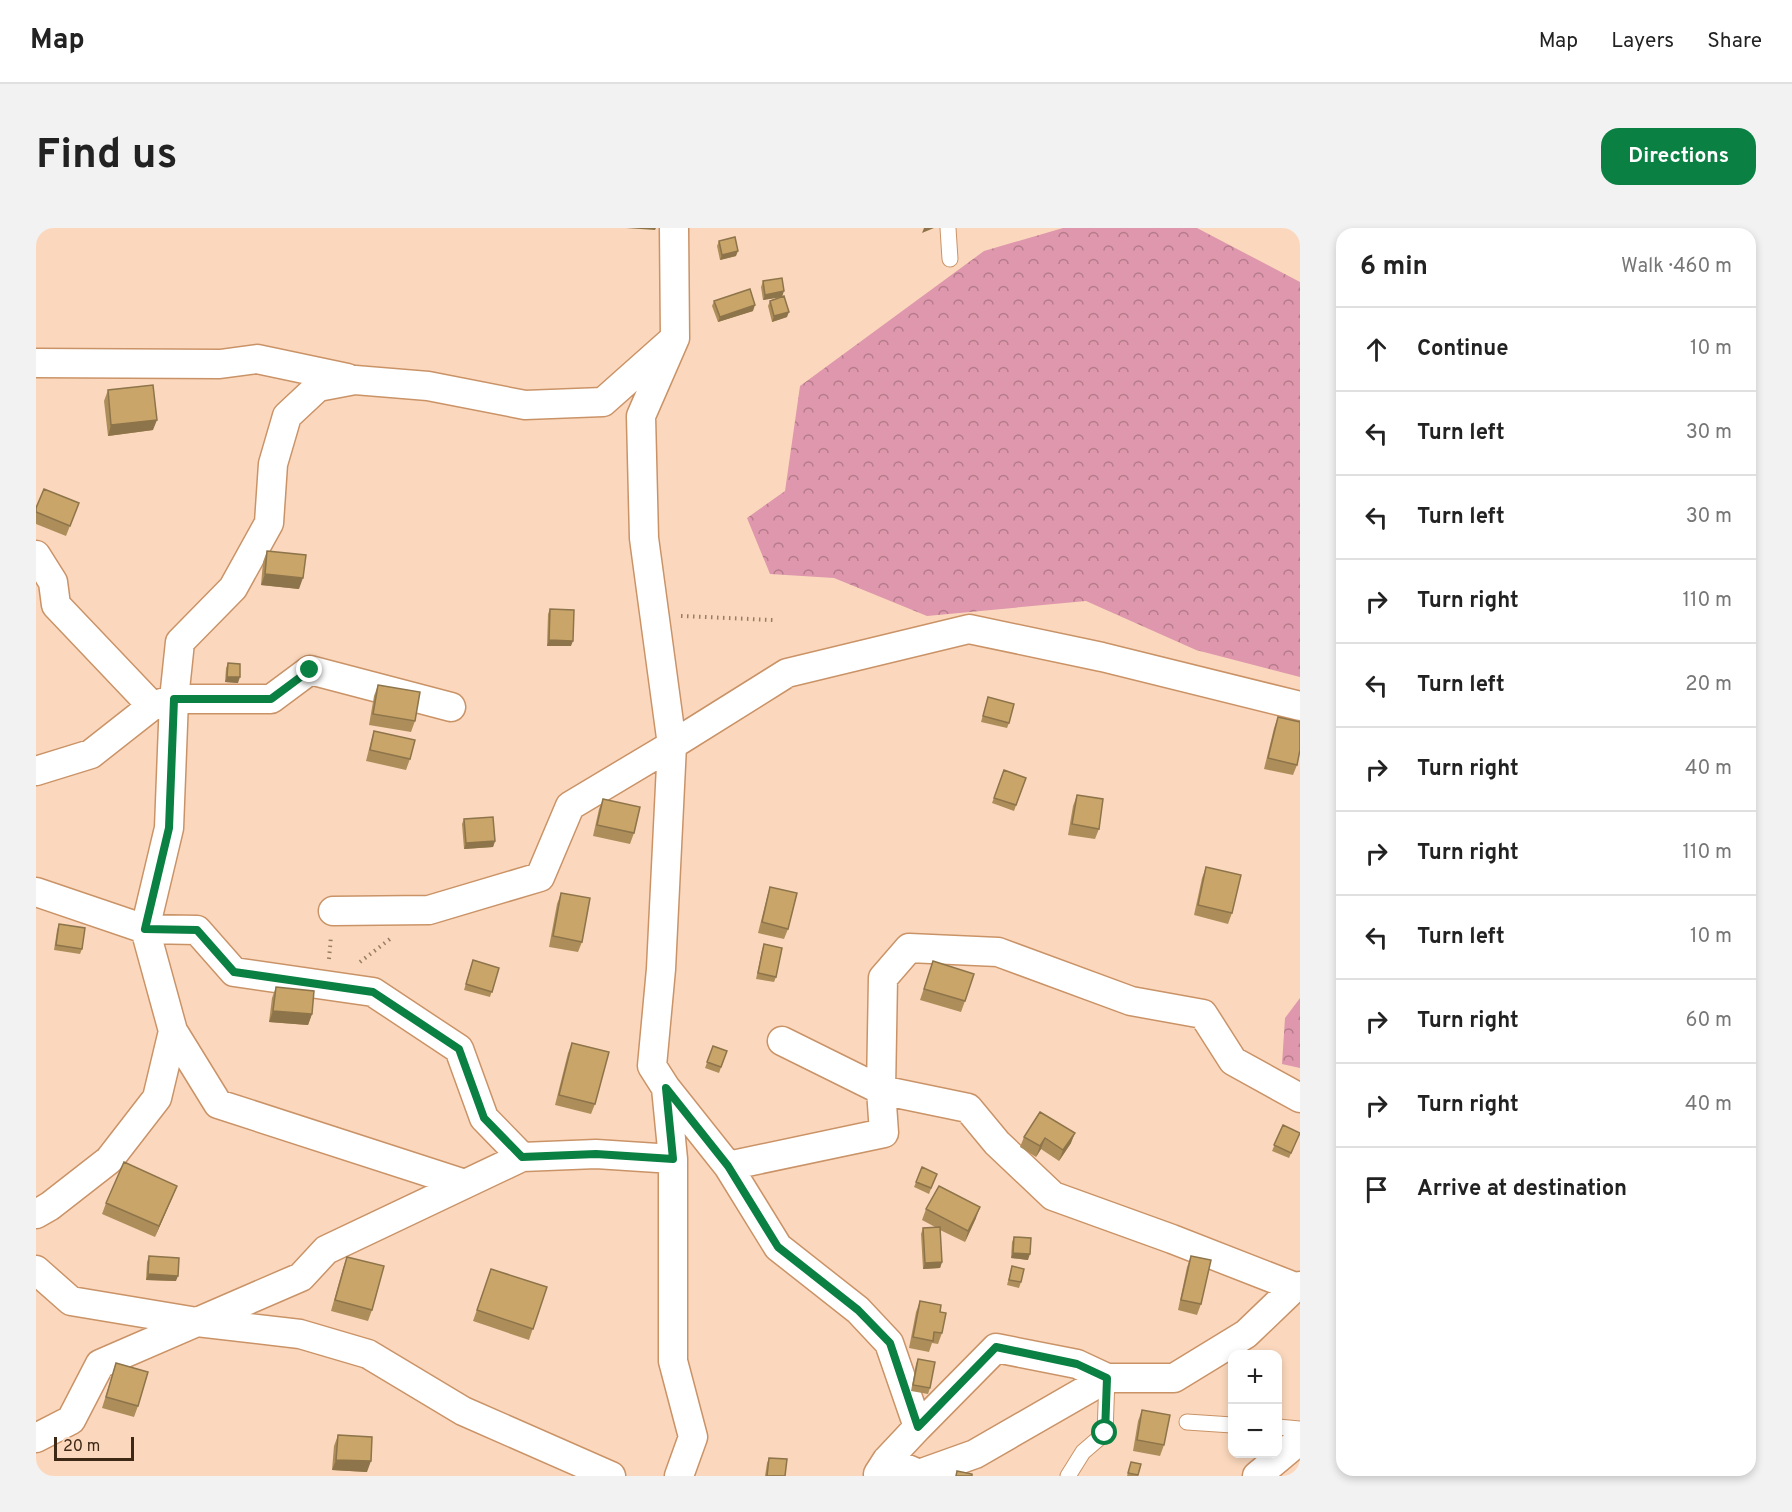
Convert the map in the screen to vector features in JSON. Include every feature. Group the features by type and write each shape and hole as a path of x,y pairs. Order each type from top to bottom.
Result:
{"street":[{"path":"674,228 675,338 641,416 644,538 672,745 661,969 652,1066 666,1088 728,1166 778,1247 858,1310 890,1343 918,1427"},
{"path":"36,363 220,364 257,359 355,380 428,386 525,405 603,402 675,338"},
{"path":"355,380 318,387 287,416 273,464 269,523 233,588 180,642 163,703 169,828 145,929 173,1031 218,1104 465,1184"},
{"path":"36,555 53,582 56,605 163,703"},
{"path":"333,910 429,910 540,877 570,806 787,673 969,629 1102,657 1300,706"},
{"path":"36,771 92,754 163,703 271,699 310,670 451,707"},
{"path":"36,892 145,929 197,930 234,972 373,992 459,1049 484,1118 522,1157"},
{"path":"728,1166 884,1133 881,1090 883,978 909,948 998,952 1131,1001 1203,1014 1233,1061 1300,1098"},
{"path":"36,1214 50,1206 109,1160 157,1098 173,1031"},
{"path":"782,1041 881,1090 968,1108 996,1143 1053,1197 1297,1286 1246,1334 1174,1377 1107,1378 1077,1364 996,1347 918,1427 882,1468"},
{"path":"666,1088 673,1159 673,1361 693,1437 679,1476"},
{"path":"36,1438 71,1420 100,1364 301,1277 326,1250 522,1157 596,1154 673,1159"},
{"path":"36,1270 71,1301 197,1322 300,1334 368,1354 463,1411 611,1476"},
{"path":"882,1468 919,1474 975,1454 1107,1378"},
{"path":"1257,1476 1300,1440"}],"lane":[{"path":"948,228 950,259"},
{"path":"1068,1476 1083,1452 1105,1433 1107,1378"},
{"path":"1186,1422 1228,1425"},
{"path":"1282,1428 1300,1429"}],"path":[{"path":"655,615 773,620"},
{"path":"327,986 333,910"},
{"path":"327,986 392,938"}],"green space":[{"path":"1063,228 1197,228 1300,282 1300,677 1196,650 1086,601 927,616 834,578 770,574 747,518 785,491 800,386 984,251"},
{"path":"1300,998 1300,1068 1282,1064 1285,1018"}],"building":[{"path":"735,237 738,251 722,255 719,241"},
{"path":"782,278 784,291 765,295 763,281"},
{"path":"750,289 755,305 720,317 714,301"},
{"path":"784,296 789,312 774,316 770,301"},
{"path":"153,385 157,420 111,425 108,390"},
{"path":"44,489 79,503 70,526 36,512"},
{"path":"267,551 306,555 303,578 265,574"},
{"path":"550,609 574,610 573,641 549,640"},
{"path":"228,663 240,664 240,677 227,677"},
{"path":"378,685 420,692 415,721 373,714"},
{"path":"988,697 1014,704 1009,723 983,716"},
{"path":"1278,717 1300,722 1300,750 1297,765 1268,758"},
{"path":"374,731 415,740 410,759 370,750"},
{"path":"1004,770 1026,778 1016,805 994,798"},
{"path":"1077,795 1103,799 1099,829 1072,824"},
{"path":"603,799 640,807 634,833 597,825"},
{"path":"493,817 495,841 466,843 464,819"},
{"path":"1206,867 1241,875 1232,913 1198,905"},
{"path":"770,887 797,893 788,929 762,922"},
{"path":"561,893 590,898 582,942 553,936"},
{"path":"59,924 85,928 82,949 56,945"},
{"path":"764,944 782,948 776,977 758,973"},
{"path":"473,960 499,968 492,992 466,984"},
{"path":"933,961 974,974 965,1001 924,989"},
{"path":"276,987 314,991 312,1014 273,1011"},
{"path":"572,1043 609,1052 595,1104 559,1095"},
{"path":"713,1046 727,1051 721,1067 707,1062"},
{"path":"1040,1112 1075,1133 1063,1150 1045,1138 1040,1146 1024,1137"},
{"path":"1283,1125 1300,1133 1291,1153 1274,1145"},
{"path":"124,1162 177,1186 159,1226 106,1203"},
{"path":"922,1167 937,1174 931,1188 916,1182"},
{"path":"939,1186 980,1207 968,1231 926,1209"},
{"path":"940,1227 942,1262 925,1263 923,1228"},
{"path":"1014,1237 1031,1238 1030,1254 1013,1253"},
{"path":"149,1256 179,1258 178,1276 148,1274"},
{"path":"1191,1256 1211,1260 1201,1304 1181,1300"},
{"path":"347,1257 384,1266 372,1310 335,1300"},
{"path":"1012,1266 1024,1269 1021,1282 1009,1280"},
{"path":"491,1269 547,1287 533,1329 477,1310"},
{"path":"920,1301 941,1305 940,1312 946,1313 942,1333 934,1332 933,1341 913,1337"},
{"path":"918,1359 935,1362 930,1388 913,1385"},
{"path":"116,1363 148,1372 138,1406 106,1397"},
{"path":"1142,1410 1170,1415 1164,1445 1137,1440"},
{"path":"338,1435 372,1437 371,1461 336,1460"},
{"path":"769,1458 787,1459 785,1476 767,1476"},
{"path":"1131,1462 1141,1464 1138,1475 1128,1473"},
{"path":"957,1471 972,1474 972,1476 956,1476"}],"route":[{"path":"310,670 271,699 174,699 169,828 145,929 197,930 234,972 373,992 459,1049 484,1118 522,1157 596,1154 673,1159 666,1088 728,1166 778,1247 858,1310 890,1343 918,1427 996,1347 1077,1364 1107,1378 1105,1433"}]}
